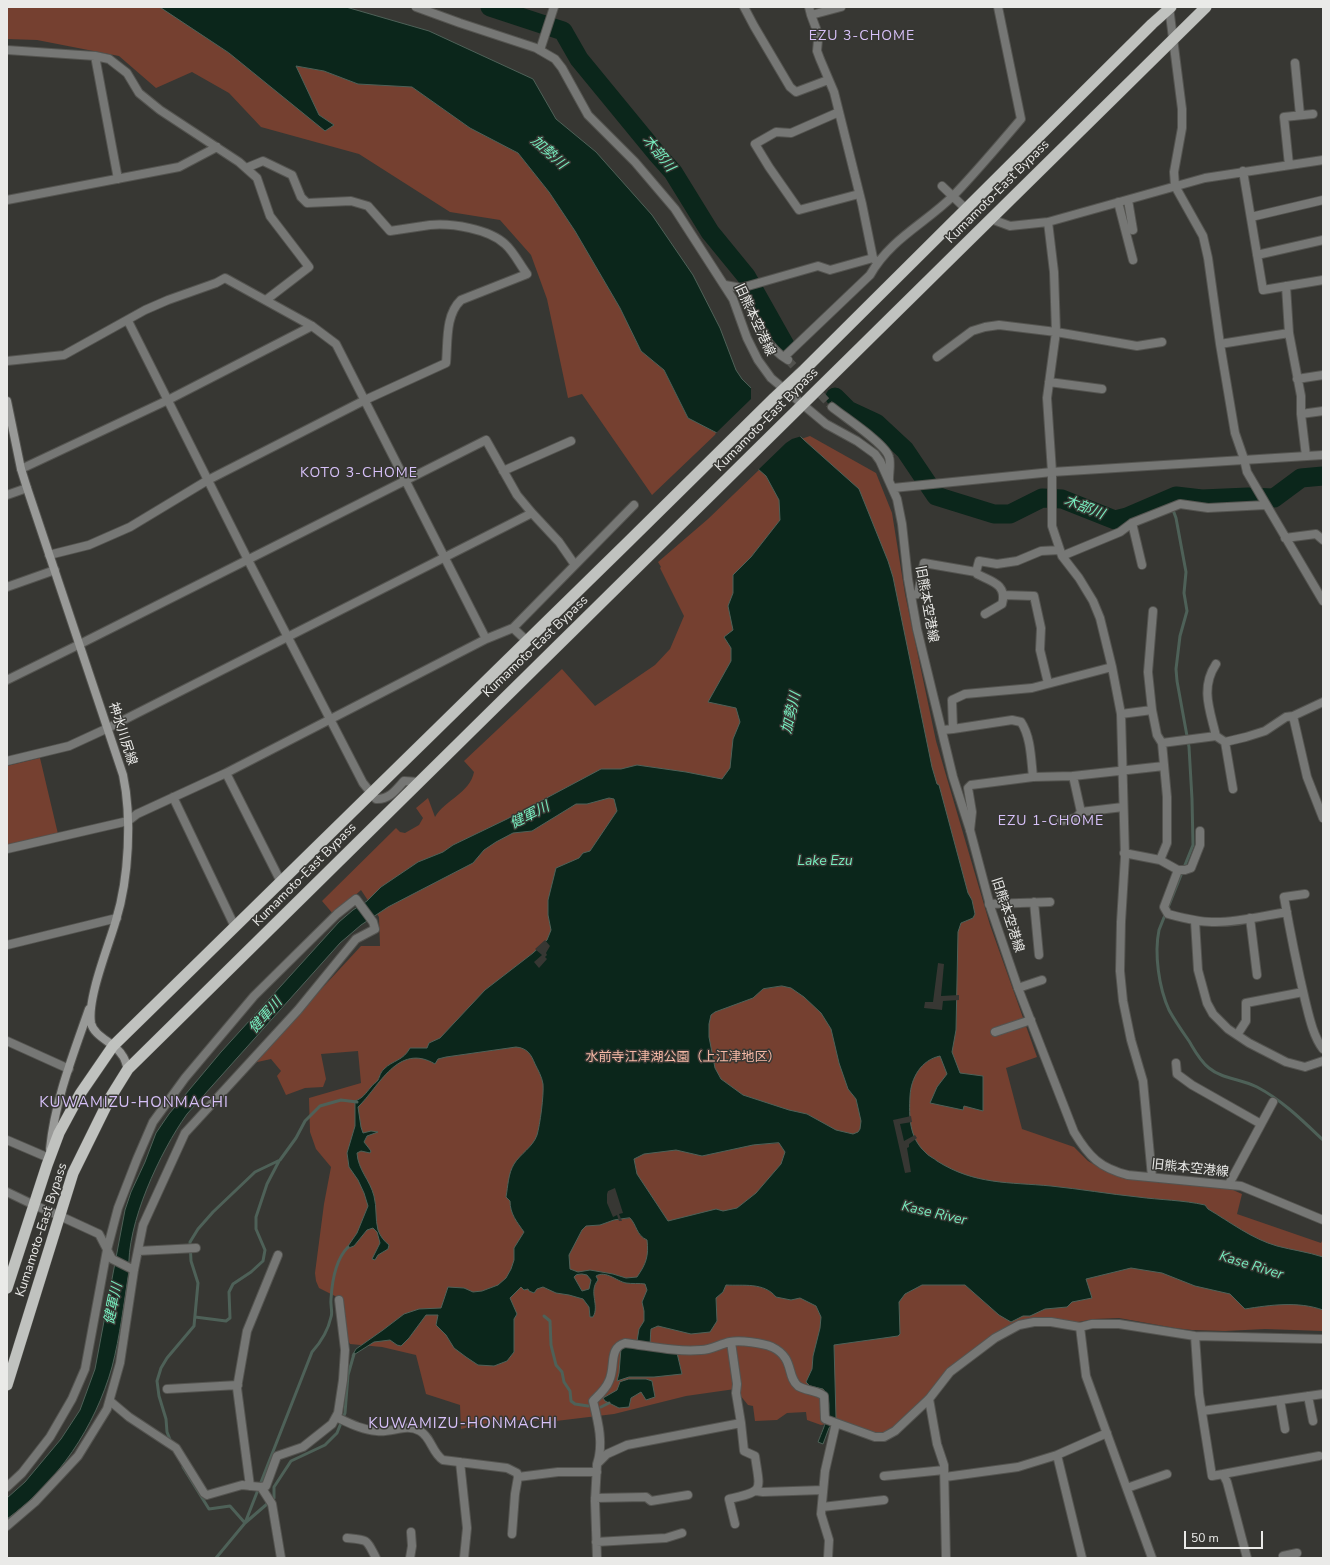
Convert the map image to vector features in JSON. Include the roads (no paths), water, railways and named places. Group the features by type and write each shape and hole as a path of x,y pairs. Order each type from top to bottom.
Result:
{"highway":[{"name":"Kumamoto-East Bypass","path":"7,1384 73,1173 107,1104 128,1069 1206,7"},
{"name":"Kumamoto-East Bypass","path":"7,1288 48,1161 59,1133 80,1094 113,1046 784,389 1152,24 1170,8"}],"main road":[{"name":"神水川尻線","path":"7,401 21,469 108,728 126,788 128,821 125,881 117,918 93,996 91,1024 95,1031 122,1054 128,1069"},
{"path":"48,1161 53,1123 61,1090 93,996"}],"street":[{"name":"旧熊本空港線","path":"416,7 431,10 540,50 555,59 562,68 588,115 635,162 675,209 733,299 747,338 758,360 771,378 804,404 826,424 857,441 875,454 880,461 897,499 917,629 943,730 953,777 970,830 989,904 1018,988 1074,1132 1084,1149 1094,1159 1114,1171 1128,1175 1241,1186 1323,1220"},
{"path":"540,50 554,7"},
{"path":"744,7 790,87 796,92 828,80"},
{"path":"741,288 768,342 786,359 796,345 870,275 875,260 834,92 817,51 818,40 810,11 841,7"},
{"path":"725,285 741,288 818,266 830,270 875,260 895,242 953,196 1021,119 998,7"},
{"path":"1170,8 1182,109 1182,128 1174,172 1175,186 1203,236 1208,258 1220,344 1235,433 1247,472 1323,601"},
{"path":"7,50 95,56 109,59 127,72 138,93 160,110 246,168 257,178 270,216 309,267 266,300"},
{"path":"95,56 118,179"},
{"path":"1295,63 1300,115"},
{"path":"839,112 791,133 776,132 755,144 769,167 800,210 859,194"},
{"path":"1289,165 1284,116 1312,114"},
{"path":"7,200 179,167 216,147"},
{"path":"991,219 1010,226 1048,222 1205,178 1323,160"},
{"path":"49,555 89,545 130,527 208,480 365,400 446,363 450,321 455,306 461,300 526,274 506,245 493,235 479,230 431,225 390,231 368,206 351,201 307,203 301,197 292,175 263,161 246,168"},
{"path":"1243,171 1263,290 1323,280"},
{"path":"942,186 966,209"},
{"path":"1128,200 1133,230"},
{"path":"1251,217 1323,200"},
{"path":"1118,202 1133,260"},
{"path":"1048,222 1054,272 1056,332 1047,398 1052,472 1052,526 1061,553 1093,601 1100,618 1112,667 1121,714 1124,853 1120,971 1123,1001 1131,1040 1143,1081 1152,1177"},
{"path":"1257,255 1323,240"},
{"path":"7,361 64,354 144,310 226,278 312,326 336,344 486,639"},
{"path":"1286,286 1289,333 1301,396 1301,414 1306,456"},
{"path":"128,320 248,560 363,783 370,794 376,799 383,800 404,781 418,782"},
{"path":"937,357 972,331 999,325 1056,332 1137,346 1162,342"},
{"path":"21,469 168,400 312,326"},
{"path":"1220,344 1289,333"},
{"path":"1297,379 1323,375"},
{"path":"1049,382 1102,389"},
{"path":"832,407 879,443 887,451 889,457 889,479"},
{"path":"1301,414 1323,411"},
{"path":"7,680 486,440 517,495 559,542 575,565"},
{"path":"503,471 572,441"},
{"path":"893,488 1052,472 1323,455"},
{"path":"7,495 27,488"},
{"path":"976,572 979,561 997,564 1017,561 1042,551 1061,553 1120,532 1132,523 1180,504 1208,508 1266,504"},
{"path":"7,849 128,821 137,814 226,773 486,639 513,628 634,505"},
{"path":"7,761 69,746 108,728 288,636 444,559 532,513"},
{"path":"1132,523 1142,565"},
{"path":"1285,538 1316,534 1323,540"},
{"path":"911,595 918,594 924,563 976,572 999,586 1003,595 1002,604 985,614"},
{"path":"7,587 55,570"},
{"path":"1003,595 1034,596 1041,628 1040,650 1048,683"},
{"path":"1153,611 1148,672 1152,710 1157,735 1162,743 1167,797 1167,843 1160,860"},
{"path":"513,628 527,641"},
{"path":"1216,664 1210,674 1206,695 1216,736"},
{"path":"953,729 952,700 965,694 1032,688 1112,667"},
{"path":"1225,742 1265,731 1286,717 1293,716 1323,702"},
{"path":"1121,714 1152,710"},
{"path":"1293,716 1307,777 1323,818"},
{"path":"943,730 1012,720 1021,722 1025,728 1028,740 1033,777"},
{"path":"1162,743 1216,736 1225,742 1233,789"},
{"path":"970,830 972,812 968,788 971,785 1033,777 1073,776 1164,766"},
{"path":"226,773 281,882"},
{"path":"1073,776 1081,812"},
{"path":"173,797 234,927"},
{"path":"1061,821 1076,818 1081,812 1123,807"},
{"path":"1124,853 1160,860 1178,870 1185,870 1191,868 1200,845 1200,832"},
{"path":"1178,870 1164,907 1168,914 1195,921 1213,922 1287,912"},
{"path":"1305,894 1284,897 1303,992 1317,1040 1323,1049"},
{"path":"7,1487 22,1474 50,1437 75,1393 85,1369 107,1250 118,1208 153,1122 185,1078 254,996 337,914 356,900 373,922 375,929 356,939 298,1010 185,1133 143,1225 134,1270 120,1363 107,1409 78,1456 35,1502 7,1526"},
{"path":"1034,902 1039,955"},
{"path":"989,904 1050,902"},
{"path":"7,945 117,918"},
{"path":"1250,918 1257,975"},
{"path":"1195,921 1197,965 1207,1004 1213,1014 1228,1029 1249,1043 1286,1062 1305,1067 1323,1061"},
{"path":"1018,988 1042,980"},
{"path":"1237,1035 1246,1021 1246,1003 1303,992"},
{"path":"995,1032 1031,1020"},
{"path":"7,1041 69,1069"},
{"path":"1176,1062 1177,1074 1192,1085 1261,1124"},
{"path":"1229,1184 1273,1102"},
{"path":"7,1140 48,1161"},
{"path":"7,1192 34,1206 99,1234 112,1259 134,1270"},
{"path":"138,1251 196,1248"},
{"path":"250,1486 238,1385 247,1331 278,1255"},
{"path":"110,1401 129,1417 176,1448 204,1493 207,1495 242,1485 261,1487 266,1486 277,1456 304,1446 332,1424 338,1413 343,1380 345,1350 338,1300"},
{"path":"597,1558 595,1498 600,1448 598,1421 593,1401 609,1382 612,1375 614,1351 618,1345 625,1343 673,1350 702,1350 731,1342 771,1346 783,1353 790,1367 792,1376 798,1385 805,1389 818,1392 824,1396 825,1419 874,1437 884,1437 895,1431 929,1399 950,1372 995,1338 1019,1326 1034,1322 1051,1322 1080,1327 1092,1324 1119,1324 1195,1336 1323,1339"},
{"path":"1080,1327 1086,1376 1152,1558"},
{"path":"1195,1336 1199,1394 1212,1476 1319,1456"},
{"path":"731,1342 744,1451 755,1456 760,1485 756,1491 750,1494 730,1499 735,1524"},
{"path":"167,1389 238,1385"},
{"path":"1202,1411 1323,1394"},
{"path":"1308,1396 1313,1421"},
{"path":"929,1399 937,1444 944,1465 946,1558"},
{"path":"1280,1400 1285,1429"},
{"path":"336,1417 364,1430 386,1432 398,1428 410,1428 421,1432 427,1438 437,1456 443,1460 507,1468 517,1473 518,1477 515,1494 512,1534"},
{"path":"518,1477 597,1468 607,1454 627,1445 741,1423"},
{"path":"828,1558 829,1540 821,1514 825,1471 835,1423"},
{"path":"884,1476 944,1474 1018,1467 1057,1455 1107,1434"},
{"path":"1057,1455 1082,1558"},
{"path":"460,1462 467,1528 464,1558"},
{"path":"1126,1488 1167,1474"},
{"path":"1223,1474 1227,1482 1247,1558"},
{"path":"261,1487 272,1504 281,1558"},
{"path":"756,1491 823,1490"},
{"path":"595,1498 646,1497 651,1501 688,1495"},
{"path":"822,1507 884,1500"},
{"path":"410,1558 412,1532"},
{"path":"596,1542 666,1538 682,1533"},
{"path":"347,1538 365,1540 368,1542 376,1558"},
{"path":"1284,1558 1283,1556 1296,1553"}],"water":[{"name":"Lake Ezu","path":"160,7 346,7 429,31 533,79 556,119 596,152 652,215 693,275 720,328 736,370 742,379 804,440 859,489 893,577 932,767 937,784 939,785 975,914 973,918 961,923 958,932 956,1030 952,1052 960,1073 983,1076 983,1111 964,1106 963,1110 930,1103 937,1087 947,1074 940,1056 927,1061 915,1076 912,1083 910,1096 910,1119 916,1140 926,1153 951,1169 992,1181 1051,1186 1205,1205 1208,1209 1241,1230 1268,1243 1323,1257 1323,1310 1304,1305 1274,1305 1245,1309 1230,1294 1195,1286 1162,1273 1131,1268 1086,1279 1092,1298 1072,1302 1067,1307 1045,1309 1030,1316 1023,1316 1011,1322 999,1315 965,1285 922,1285 905,1294 899,1302 900,1334 898,1336 834,1345 836,1418 829,1428 823,1444 818,1442 828,1415 829,1401 823,1389 810,1386 806,1382 812,1369 813,1356 820,1328 821,1317 816,1306 800,1298 791,1300 776,1297 766,1289 759,1287 746,1285 726,1285 723,1292 716,1298 717,1321 710,1332 691,1334 658,1326 651,1329 649,1349 677,1353 682,1374 654,1377 629,1377 617,1381 621,1348 636,1347 639,1329 644,1321 642,1302 647,1290 645,1284 626,1283 604,1274 596,1276 598,1280 594,1289 595,1312 593,1317 590,1317 589,1307 583,1299 556,1293 543,1287 537,1289 534,1293 528,1289 524,1290 521,1287 510,1298 517,1314 514,1319 514,1352 507,1361 494,1366 478,1365 454,1348 446,1335 436,1325 438,1315 426,1315 409,1338 401,1346 390,1340 374,1342 352,1356 356,1349 404,1314 419,1309 441,1308 448,1287 464,1288 473,1292 482,1291 498,1285 506,1278 511,1269 514,1260 514,1248 524,1232 514,1218 510,1201 506,1197 508,1180 514,1164 533,1143 537,1135 543,1095 542,1079 532,1057 528,1052 516,1047 446,1057 438,1059 435,1064 422,1059 410,1059 400,1063 390,1070 358,1107 363,1133 371,1131 378,1132 367,1136 364,1142 371,1151 370,1153 361,1151 357,1153 360,1165 374,1196 378,1230 382,1238 389,1245 388,1249 378,1255 375,1260 372,1259 380,1243 377,1232 373,1228 367,1230 354,1246 346,1249 357,1233 368,1206 358,1180 349,1167 347,1153 355,1126 355,1101 362,1097 377,1081 387,1066 404,1056 410,1048 427,1048 429,1043 440,1038 485,990 533,953 547,940 551,930 548,915 548,900 556,868 579,858 583,853 590,851 617,811 614,799 609,798 587,804 576,804 532,831 513,833 484,850 473,863 388,907 361,925 340,943 187,1114 166,1148 156,1168 139,1211 133,1232 122,1319 115,1355 105,1389 96,1411 85,1432 58,1470 43,1488 7,1519 7,1498 25,1482 61,1439 80,1410 95,1369 125,1210 156,1133 169,1114 221,1052 339,922 367,901 381,887 418,862 443,852 453,845 507,819 601,769 621,769 637,765 722,779 730,768 733,739 740,722 736,708 708,702 731,661 731,648 724,637 733,630 728,606 733,593 733,575 751,557 780,520 779,500 766,476 717,433 688,418 664,370 641,351 620,308 575,231 549,192 518,153 470,128 412,87 358,84 324,71 296,66 319,115 334,125 325,131 229,53","holes":["782,986 791,988 804,997 821,1013 831,1029 839,1063 848,1089 856,1099 861,1121 858,1132 853,1134 836,1130 807,1114 789,1110 743,1095 721,1079 715,1068 709,1037 711,1015 715,1012 753,998 763,989","779,1143 785,1152 781,1164 756,1193 737,1208 723,1211 716,1209 668,1221 637,1174 634,1159 644,1154 676,1150 702,1156 753,1145","630,1218 639,1233 647,1240 648,1251 646,1260 637,1277 626,1278 590,1270 578,1272 570,1269 569,1255 582,1230 586,1226 600,1225 614,1220","576,1275 587,1275 591,1280 589,1289 582,1291 574,1277"]},
{"path":"629,1379 646,1379 652,1381 655,1397 646,1400 641,1392 631,1398 629,1407 619,1408 605,1401 603,1398 617,1390 620,1382"}],"waterway":[{"name":"木部川","path":"490,7 563,31 579,59 673,172 710,232 746,276 786,347"},
{"name":"木部川","path":"835,397 848,410 876,423 905,450 936,496 994,514 1010,514 1042,498 1062,499 1115,520 1127,517 1176,496 1202,499 1248,497 1274,498 1301,478 1323,476"},
{"path":"1169,499 1176,518 1186,572 1184,593 1187,611 1180,636 1176,669 1189,747 1193,845 1159,930 1157,960 1160,981 1165,1001 1171,1014 1198,1056 1206,1065 1214,1072 1251,1084 1266,1092 1292,1111 1323,1140"},
{"path":"171,1442 167,1432 166,1419 159,1396 157,1381 161,1368 167,1358 194,1326 198,1283 191,1261 190,1242 198,1229 213,1212 255,1172 280,1160 296,1138 305,1121 320,1106 341,1100 357,1102"},
{"path":"195,1317 226,1321 230,1318 229,1292 233,1284 251,1272 263,1261 265,1250 256,1229 256,1217 267,1184 279,1161"},
{"path":"245,1523 312,1352 328,1327 332,1315 331,1301 335,1271 340,1258 348,1247"},
{"path":"544,1316 550,1321 551,1345 556,1365 562,1372 564,1382 570,1391 571,1401 575,1404 588,1406"},
{"path":"216,1558 245,1523 274,1498 274,1487 291,1461 325,1445 337,1433 345,1413 348,1375 354,1354"},
{"path":"601,1407 609,1403"},
{"path":"183,1467 209,1509 230,1506 245,1523"}],"tunnel":[{"path":"788,360 832,407"}],"district":[{"name":"EZU 3-CHOME","path":"862,37"},
{"name":"KOTO 3-CHOME","path":"359,474"},
{"name":"EZU 1-CHOME","path":"1051,822"},
{"name":"KUWAMIZU-HONMACHI","path":"134,1103"},
{"name":"KUWAMIZU-HONMACHI","path":"463,1424"}],"water label":[{"name":"加勢川","path":"548,153"},
{"name":"加勢川","path":"792,713"},
{"name":"健軍川","path":"530,816"},
{"name":"健軍川","path":"266,1016"},
{"name":"Kase River","path":"934,1214"},
{"name":"Kase River","path":"1251,1266"},
{"name":"健軍川","path":"114,1304"}],"park label":[{"name":"水前寺江津湖公園（上江津地区）","path":"683,1058"}]}
